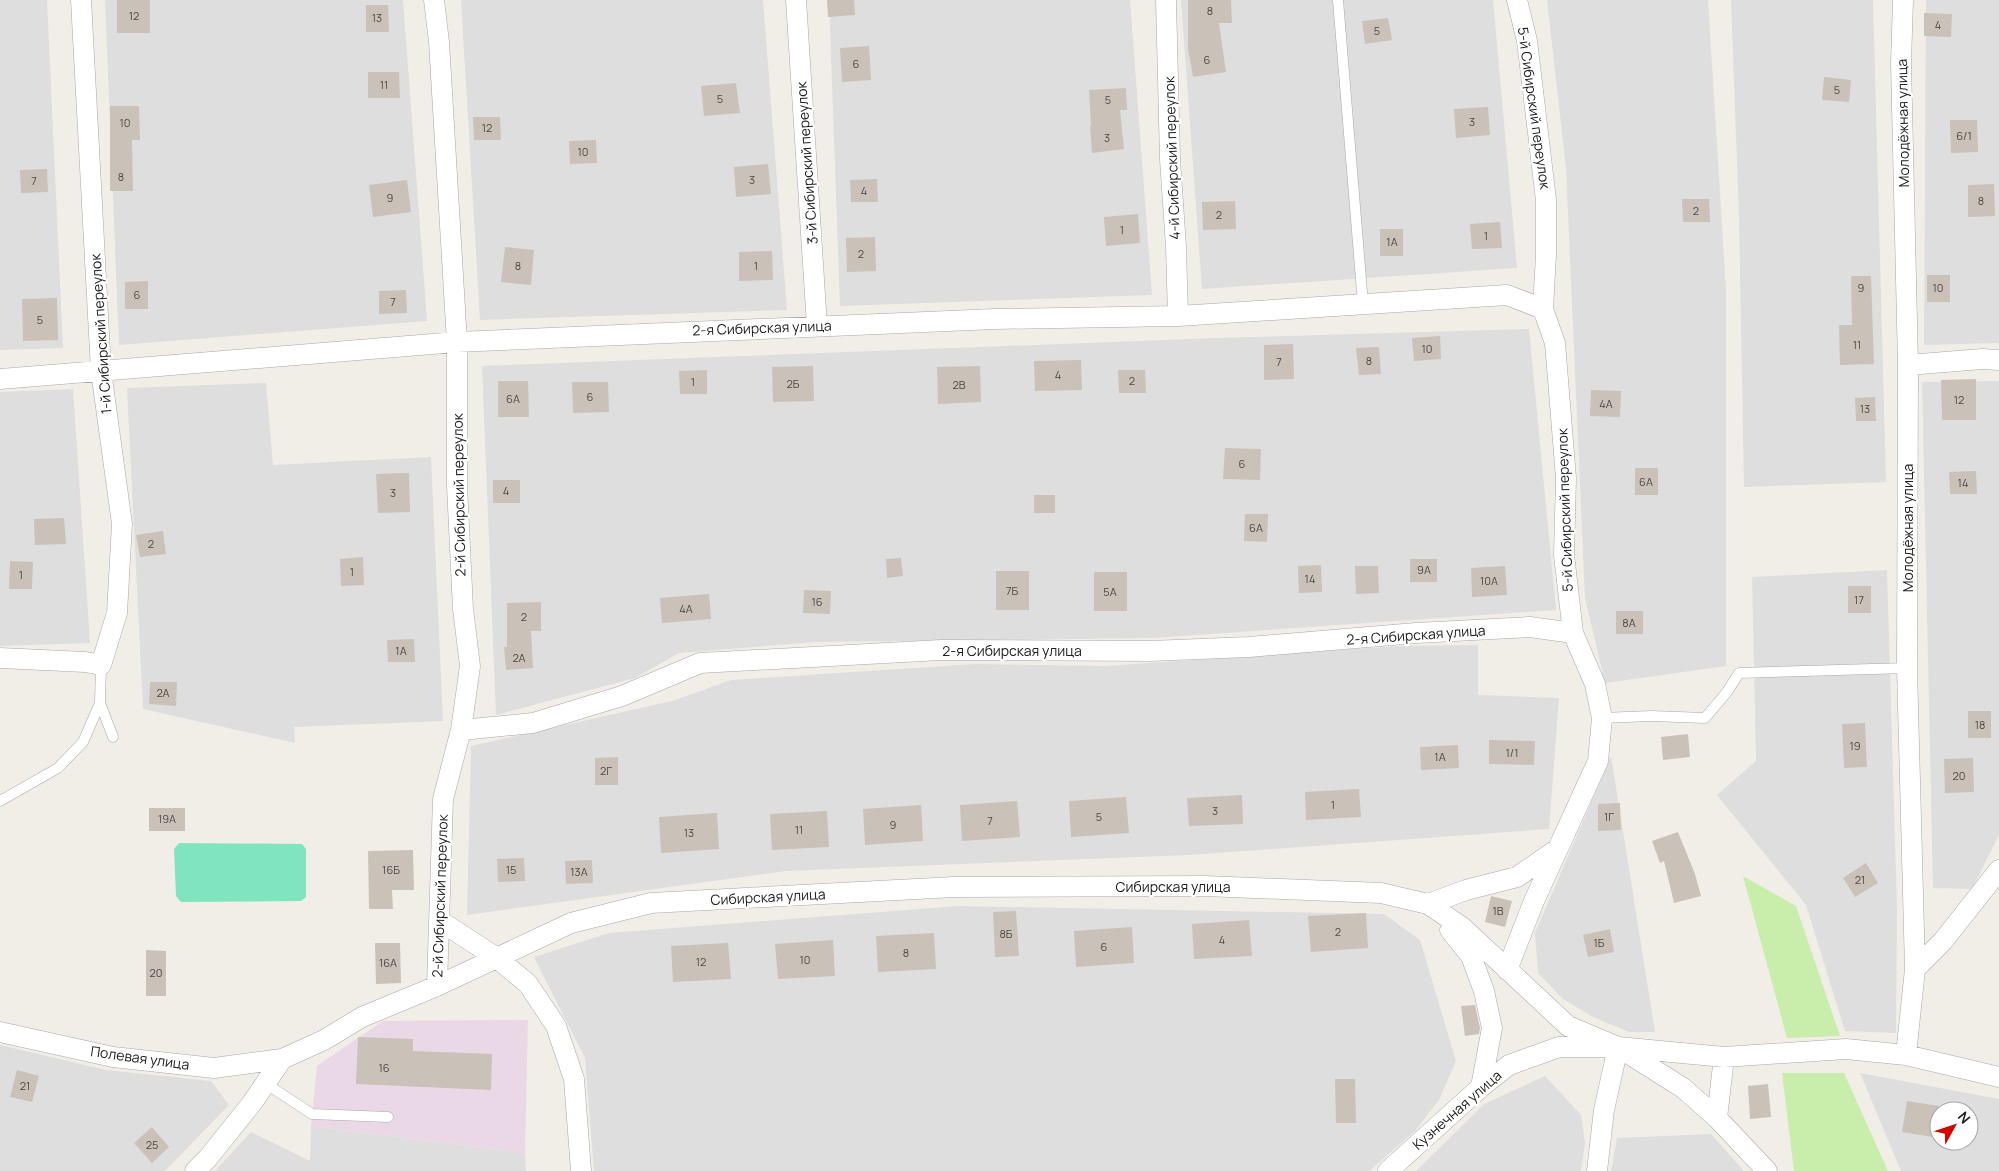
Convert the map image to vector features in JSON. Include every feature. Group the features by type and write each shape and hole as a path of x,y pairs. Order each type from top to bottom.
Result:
{"street":[{"name":"1-й Сибирский переулок","path":"81,0 101,371 122,524 117,614 101,665"},
{"name":"2-й Сибирский переулок","path":"434,0 439,42 457,342 457,486 463,609 470,666 461,730 444,798 437,986"},
{"name":"3-й Сибирский переулок","path":"796,0 818,326"},
{"name":"4-й Сибирский переулок","path":"1166,0 1170,159 1178,316"},
{"name":"5-й Сибирский переулок","path":"1507,970 1556,850 1598,760 1602,718 1594,684 1573,634 1564,555 1566,478 1555,342 1543,308 1546,200 1527,41 1517,0"},
{"name":"Молодёжная улица","path":"1903,0 1901,63 1908,365 1908,668 1915,969 1906,1055"},
{"name":"2-я Сибирская улица","path":"0,380 457,342 995,319 1178,316 1507,295 1543,308"},
{"path":"1908,365 1982,359 1999,360"},
{"name":"2-я Сибирская улица","path":"461,730 533,723 622,696 700,663 941,650 1150,652 1249,647 1416,633 1530,627 1573,634"},
{"path":"0,658 84,662 101,665"},
{"path":"1428,904 1466,890 1518,877 1556,850"},
{"path":"1915,969 1944,941 1999,870"},
{"name":"Сибирская улица","path":"282,1059 324,1040 362,1016 437,986 571,923 650,902 954,887 1204,886 1380,893 1428,904"},
{"path":"1428,904 1462,927 1568,1026 1618,1047 1683,1088 1717,1118 1767,1171"},
{"path":"1428,904 1471,956 1484,990 1492,1028 1481,1087"},
{"path":"440,921 497,958 528,984 556,1026 574,1079 581,1171"},
{"name":"Полевая улица","path":"0,1032 113,1057 214,1068 282,1059"},
{"name":"Кузнечная улица","path":"1388,1171 1481,1087 1509,1065 1559,1046 1618,1047"},
{"path":"1618,1047 1724,1058 1846,1048 1906,1055 1999,1076"},
{"path":"1597,1171 1604,1110 1618,1047"},
{"path":"1717,1118 1724,1058"},
{"path":"195,1171 213,1151 282,1059"}],"lane":[{"path":"1338,0 1363,304"},
{"path":"101,665 100,703 113,736"},
{"path":"1602,718 1651,716 1705,718 1727,692 1739,673 1908,668"},
{"path":"0,801 58,768 82,742 100,703"},
{"path":"265,1083 312,1114 388,1117"}],"shaded area":[{"path":"0,0 47,0 63,348 0,350"},
{"path":"105,0 403,0 427,321 119,345"},
{"path":"461,0 763,0 787,310 480,320"},
{"path":"829,0 1130,0 1152,295 840,306"},
{"path":"1181,0 1493,0 1517,268 1202,289"},
{"path":"1547,0 1708,0 1726,290 1726,666 1605,683 1585,598 1566,168"},
{"path":"1731,0 1873,0 1886,482 1744,487 1739,217"},
{"path":"1926,0 1999,0 1999,343 1924,345"},
{"path":"1529,329 1556,610 1153,638 816,642 679,653 635,678 496,715 482,366 1216,338"},
{"path":"1999,381 1999,835 1972,889 1933,888 1922,382"},
{"path":"266,383 273,465 431,457 443,721 294,727 295,743 143,709 127,388"},
{"path":"73,389 90,643 0,646 0,392"},
{"path":"1887,570 1897,908 1896,1033 1845,1031 1806,905 1717,795 1756,761 1752,577"},
{"path":"1478,645 1478,695 1559,698 1549,829 1189,855 786,871 467,915 471,746 672,701 731,680 975,664 1105,666 1400,646"},
{"path":"1611,756 1655,1032 1629,1032 1593,1017 1563,999 1538,973 1535,933"},
{"path":"958,906 1384,914 1420,940 1456,1061 1439,1100 1415,1131 1369,1171 594,1171 585,1058 534,957 609,933"},
{"path":"528,1020 525,1153 311,1126 317,1066 383,1021"},
{"path":"0,1045 106,1070 211,1081 229,1105 165,1171 0,1171"},
{"path":"1860,1073 1999,1099 1999,1171 1901,1171"},
{"path":"1545,1076 1581,1115 1585,1143 1581,1171 1416,1171 1484,1104"},
{"path":"311,1126 525,1153 526,1171 215,1171 251,1132 310,1161"},
{"path":"1711,1134 1744,1171 1611,1171 1617,1138"}],"green space":[{"path":"179,843 302,844 306,849 306,897 301,901 181,902 176,896 174,849"},
{"path":"1743,876 1796,906 1840,1036 1787,1038"},
{"path":"1782,1073 1844,1073 1888,1171 1794,1171"}],"building":[{"path":"117,0 150,0 150,33 117,33"},
{"path":"827,0 854,0 855,15 828,17"},
{"path":"1188,0 1231,0 1232,23 1219,23 1226,72 1193,77 1188,48"},
{"path":"366,5 388,5 389,32 366,32"},
{"path":"1924,13 1952,14 1951,37 1924,36"},
{"path":"1388,18 1392,40 1365,44 1362,21"},
{"path":"869,46 871,80 842,82 840,48"},
{"path":"368,72 399,72 400,98 368,98"},
{"path":"1824,77 1851,80 1849,102 1822,100"},
{"path":"736,83 740,113 704,116 701,86"},
{"path":"1126,88 1127,110 1120,110 1124,149 1092,153 1089,90"},
{"path":"110,106 139,106 140,140 132,140 133,191 110,191"},
{"path":"1488,107 1490,135 1456,138 1454,109"},
{"path":"473,117 500,117 501,140 474,140"},
{"path":"1950,120 1977,120 1978,152 1951,153"},
{"path":"596,140 597,163 570,164 569,141"},
{"path":"768,164 771,194 736,197 734,167"},
{"path":"47,169 48,192 21,193 20,170"},
{"path":"877,179 878,202 851,202 850,180"},
{"path":"407,180 411,212 373,217 369,185"},
{"path":"1994,184 1995,216 1968,217 1968,185"},
{"path":"1682,199 1709,199 1710,222 1683,222"},
{"path":"1235,201 1236,229 1203,230 1202,202"},
{"path":"1138,214 1140,243 1106,246 1104,217"},
{"path":"1500,222 1502,248 1472,249 1470,224"},
{"path":"1380,229 1403,229 1403,256 1380,256"},
{"path":"875,237 876,271 847,272 846,238"},
{"path":"505,247 534,250 531,285 501,282"},
{"path":"772,251 773,280 739,281 739,252"},
{"path":"1927,275 1950,275 1950,302 1927,302"},
{"path":"1851,276 1871,276 1874,364 1840,365 1839,325 1852,325"},
{"path":"148,281 148,309 125,309 125,282"},
{"path":"406,290 407,313 379,314 379,291"},
{"path":"57,298 58,340 23,341 22,299"},
{"path":"1440,336 1441,359 1414,361 1412,338"},
{"path":"1293,344 1294,379 1264,380 1264,345"},
{"path":"1379,347 1381,374 1359,375 1356,348"},
{"path":"1081,360 1082,390 1035,391 1034,361"},
{"path":"813,366 814,401 773,402 772,367"},
{"path":"980,366 981,402 938,404 937,367"},
{"path":"707,370 707,394 680,394 679,371"},
{"path":"1118,370 1145,370 1146,393 1119,393"},
{"path":"1976,379 1976,420 1942,420 1941,380"},
{"path":"498,381 528,381 529,417 498,417"},
{"path":"572,382 608,382 609,412 573,413"},
{"path":"1591,390 1621,391 1620,417 1590,416"},
{"path":"1875,397 1876,421 1856,421 1855,398"},
{"path":"1225,448 1261,449 1260,480 1223,479"},
{"path":"1635,468 1658,468 1658,495 1635,495"},
{"path":"1976,471 1977,494 1950,494 1949,472"},
{"path":"409,473 410,512 378,513 376,474"},
{"path":"493,480 520,480 520,503 493,503"},
{"path":"1034,495 1055,495 1055,513 1034,513"},
{"path":"1245,514 1268,514 1267,542 1244,541"},
{"path":"64,518 66,544 35,545 34,519"},
{"path":"163,531 166,554 140,557 136,535"},
{"path":"363,557 364,585 341,586 340,559"},
{"path":"901,558 903,576 887,578 886,559"},
{"path":"1410,559 1437,559 1437,582 1410,582"},
{"path":"10,561 33,562 32,589 9,589"},
{"path":"1321,565 1322,592 1299,593 1298,566"},
{"path":"1355,566 1378,566 1379,593 1356,594"},
{"path":"1505,566 1507,595 1472,597 1471,568"},
{"path":"996,571 1029,571 1029,610 996,610"},
{"path":"1094,572 1127,572 1127,611 1094,611"},
{"path":"1848,586 1871,586 1871,613 1848,613"},
{"path":"804,590 831,591 830,614 803,613"},
{"path":"709,594 711,619 662,623 660,598"},
{"path":"541,602 541,631 531,631 533,668 506,670 504,647 507,647 507,603"},
{"path":"1616,611 1643,611 1643,634 1616,634"},
{"path":"414,639 415,662 388,662 387,640"},
{"path":"150,682 177,682 176,706 149,704"},
{"path":"1968,711 1991,711 1991,738 1968,738"},
{"path":"1865,723 1867,767 1844,768 1842,724"},
{"path":"1688,734 1690,757 1663,760 1661,737"},
{"path":"1489,740 1535,741 1534,765 1489,764"},
{"path":"1458,745 1459,768 1421,770 1420,747"},
{"path":"618,757 618,785 595,785 595,758"},
{"path":"1973,758 1974,792 1945,793 1944,759"},
{"path":"1359,789 1361,817 1306,820 1305,792"},
{"path":"1242,795 1243,824 1189,826 1187,798"},
{"path":"1126,797 1129,833 1071,837 1069,801"},
{"path":"1017,801 1020,837 962,841 960,805"},
{"path":"1620,803 1621,830 1598,831 1598,804"},
{"path":"921,805 923,841 865,845 863,809"},
{"path":"149,808 185,808 185,831 149,831"},
{"path":"827,811 829,847 772,850 770,814"},
{"path":"717,813 719,849 661,853 659,817"},
{"path":"1678,832 1695,874 1701,896 1674,903 1664,861 1660,863 1652,841"},
{"path":"413,850 414,890 392,890 393,909 369,909 368,851"},
{"path":"524,858 525,881 498,882 497,859"},
{"path":"592,860 593,883 566,884 565,861"},
{"path":"1866,863 1878,883 1855,897 1843,878"},
{"path":"1491,896 1512,901 1505,927 1485,922"},
{"path":"1016,911 1019,956 995,957 993,912"},
{"path":"1366,913 1368,948 1311,952 1308,916"},
{"path":"1249,920 1252,956 1194,959 1192,924"},
{"path":"1132,927 1134,963 1076,967 1074,931"},
{"path":"1610,929 1614,952 1588,957 1583,935"},
{"path":"934,933 936,969 878,972 876,936"},
{"path":"833,940 835,976 778,979 775,944"},
{"path":"375,943 400,943 401,983 376,984"},
{"path":"728,943 731,979 673,982 671,946"},
{"path":"146,950 166,951 166,996 146,996"},
{"path":"1475,1005 1480,1028 1479,1034 1465,1036 1461,1006"},
{"path":"358,1037 413,1039 413,1051 492,1054 491,1090 356,1084"},
{"path":"17,1070 39,1076 32,1102 10,1097"},
{"path":"1335,1079 1355,1079 1356,1123 1336,1123"},
{"path":"1768,1084 1771,1117 1750,1119 1748,1086"},
{"path":"1907,1101 1929,1104 1929,1136 1902,1132"},
{"path":"152,1127 169,1147 152,1163 134,1143"}]}
